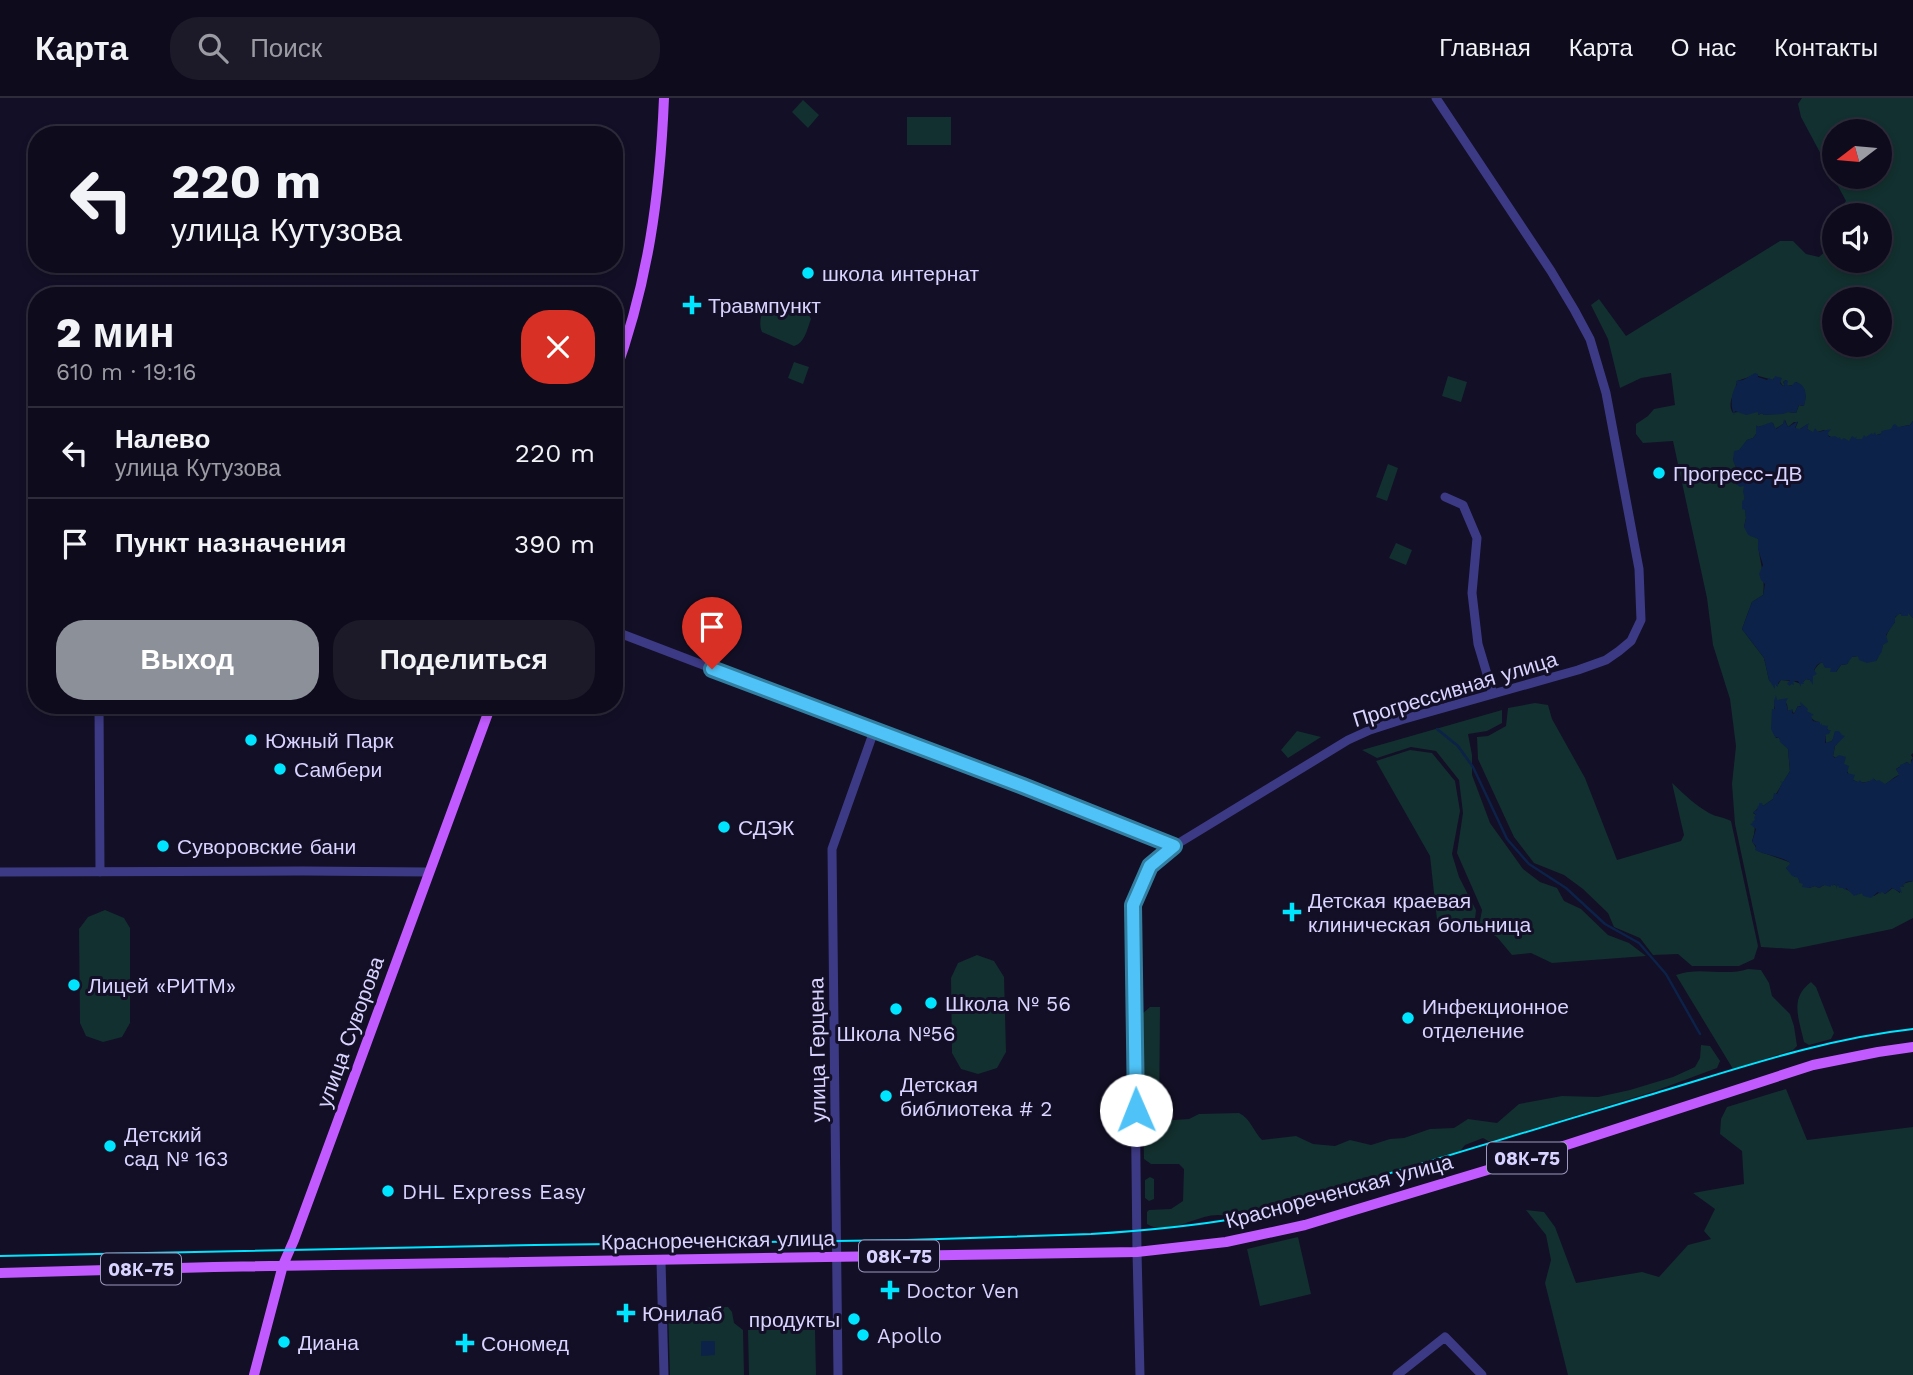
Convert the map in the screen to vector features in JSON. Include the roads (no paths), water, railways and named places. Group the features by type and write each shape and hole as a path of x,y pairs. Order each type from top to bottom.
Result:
{"main road":[{"path":"623,347 642,287 650,248 659,177 664,98"},
{"name":"улица Суворова","path":"254,1375 283,1265 488,714"},
{"name":"Краснореченская улица","path":"0,1273 283,1265 1136,1252 1226,1242 1305,1225 1502,1166 1813,1065 1913,1047"}],"street":[{"name":"Прогрессивная улица","path":"1140,1375 1136,1252 1133,905 1150,866 1174,846 1348,740 1391,723 1606,660 1631,641 1641,620 1639,569 1608,402 1590,339 1551,271 1436,98"},
{"path":"1445,498 1463,505 1476,538 1472,593 1478,644 1493,694"},
{"path":"623,635 1023,786 1174,846"},
{"path":"99,714 100,872"},
{"name":"улица Герцена","path":"838,1375 832,849 874,731"},
{"path":"0,872 429,872"},
{"path":"661,1261 664,1375"},
{"path":"1397,1375 1444,1337 1482,1375"}],"water":[{"path":"1755,373 1767,380 1773,380 1775,376 1782,378 1780,383 1783,386 1786,380 1787,385 1791,386 1795,382 1802,385 1806,398 1804,406 1799,405 1796,413 1758,415 1758,412 1746,415 1735,411 1734,415 1732,399 1736,381"},
{"path":"1784,419 1788,427 1798,421 1795,428 1800,429 1809,423 1807,429 1813,432 1815,428 1818,432 1831,429 1829,437 1840,437 1841,440 1844,438 1849,441 1852,436 1862,439 1864,435 1866,437 1875,432 1876,435 1881,434 1881,431 1891,429 1895,424 1898,427 1910,425 1913,421 1913,618 1908,613 1908,616 1901,616 1901,613 1895,617 1895,622 1886,635 1888,642 1883,645 1876,661 1867,663 1859,660 1858,656 1852,657 1836,672 1830,672 1831,668 1825,668 1822,662 1814,670 1817,674 1813,676 1813,685 1806,679 1801,687 1798,681 1793,681 1794,685 1790,686 1787,684 1790,680 1781,680 1778,687 1775,684 1775,689 1769,680 1764,658 1742,629 1752,602 1763,595 1765,584 1759,574 1763,565 1758,539 1748,535 1744,527 1744,486 1736,484 1737,470 1733,460 1734,451 1739,450 1756,434 1756,425 1758,427 1772,422 1776,429 1783,424"},
{"path":"1776,695 1777,700 1788,698 1788,711 1793,709 1794,714 1798,706 1801,707 1800,702 1814,715 1811,716 1813,721 1828,726 1827,730 1831,730 1825,735 1825,743 1832,741 1835,731 1845,736 1835,746 1833,756 1846,757 1844,764 1849,766 1847,773 1855,775 1853,780 1860,780 1862,783 1871,779 1872,781 1873,778 1885,784 1899,775 1896,769 1900,765 1908,762 1910,765 1913,758 1913,881 1902,884 1902,893 1892,888 1885,894 1878,892 1871,898 1863,896 1862,893 1854,896 1846,888 1839,888 1838,884 1836,889 1834,884 1831,887 1802,887 1803,884 1798,878 1792,876 1786,868 1789,862 1755,850 1756,846 1752,842 1756,829 1750,824 1755,820 1756,815 1753,812 1758,805 1759,807 1759,803 1763,806 1773,799 1782,783 1780,781 1783,782 1790,771 1788,749 1775,737 1771,729"},
{"path":"701,1341 715,1341 715,1355 701,1356"}],"waterway":[{"path":"1437,729 1458,746 1473,767 1507,839 1529,864 1566,888 1605,924 1639,943 1666,974 1700,1034"}],"tram line":[{"path":"0,1256 907,1240 1091,1234 1187,1226 1245,1217 1778,1056 1845,1040 1913,1029"}],"place":[{"name":"школа интернат","path":"808,273"},
{"name":"Травмпункт","path":"692,305"},
{"name":"Прогресс-ДВ","path":"1659,473"},
{"name":"Южный Парк","path":"251,740"},
{"name":"Самбери","path":"280,769"},
{"name":"СДЭК","path":"724,827"},
{"name":"Суворовские бани","path":"163,846"},
{"name":"Детская краевая клиническая больница","path":"1292,912"},
{"name":"Лицей «РИТМ»","path":"74,985"},
{"name":"Школа № 56","path":"931,1003"},
{"name":"Школа №56","path":"896,1009"},
{"name":"Инфекционное отделение","path":"1408,1018"},
{"name":"Детская библиотека # 2","path":"886,1096"},
{"name":"Детский сад № 163","path":"110,1146"},
{"name":"DHL Express Easy","path":"388,1191"},
{"name":"Doctor Ven","path":"890,1290"},
{"name":"Юнилаб","path":"626,1313"},
{"name":"продукты","path":"854,1319"},
{"name":"Apollo","path":"863,1335"},
{"name":"Диана","path":"284,1342"},
{"name":"Сономед","path":"465,1343"}]}
